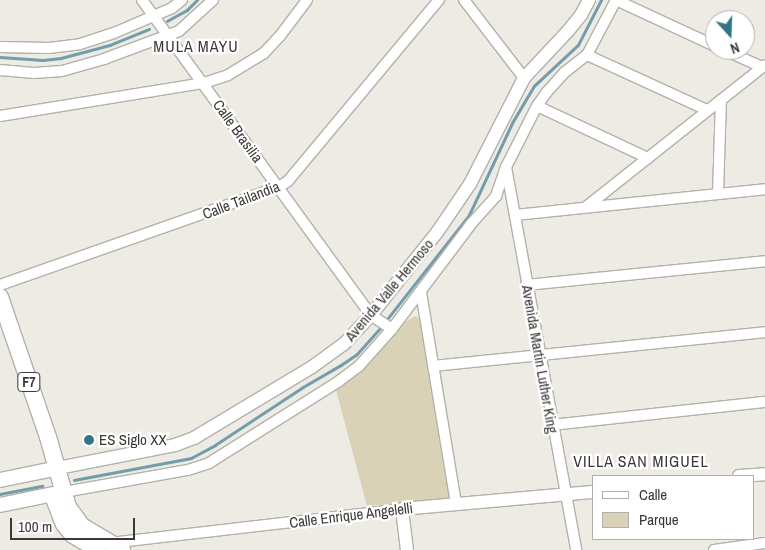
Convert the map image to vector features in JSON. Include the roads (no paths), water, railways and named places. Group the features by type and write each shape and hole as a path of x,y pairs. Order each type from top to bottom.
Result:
{"highway":[{"name":"F7","path":"0,297 53,469 64,524 73,535 110,548"},
{"name":"F7","path":"0,319 53,469"}],"main road":[{"name":"Avenida Valle Hermoso","path":"0,480 53,469"},
{"name":"Avenida Valle Hermoso","path":"0,505 58,493"}],"street":[{"name":"Calle Brasilia","path":"142,0 371,315 392,329"},
{"path":"0,47 49,48 80,44 114,33 172,8 182,0"},
{"path":"0,70 34,73 62,71 104,59 168,37 178,31 213,0"},
{"path":"0,116 204,83 228,75 264,53 280,36 307,0"},
{"name":"Calle Tailandia","path":"0,285 279,187 288,181 439,0"},
{"path":"464,0 524,78"},
{"name":"Avenida Valle Hermoso","path":"53,469 175,445 194,438 312,367 344,344 371,315 456,207 470,184 524,78 568,31 581,15 589,0"},
{"path":"616,0 705,41"},
{"name":"Avenida Valle Hermoso","path":"58,493 188,470 208,463 339,381 359,366 392,329 471,224 496,196 506,167 537,106 566,72 587,55 616,0"},
{"path":"587,55 707,110"},
{"path":"586,207 764,66 749,60"},
{"path":"718,194 721,100"},
{"path":"537,106 648,158"},
{"name":"Avenida Martin Luther King","path":"506,167 564,495 576,550"},
{"path":"515,215 765,189"},
{"path":"526,285 765,261"},
{"path":"421,292 456,504"},
{"path":"433,366 765,332"},
{"path":"552,425 765,402"},
{"path":"752,475 765,474"},
{"name":"Calle Enrique Angelelli","path":"110,548 402,509 592,492"},
{"path":"402,509 407,550"},
{"path":"714,550 765,544"}],"waterway":[{"path":"167,21 187,10 197,0"},
{"path":"388,318 469,215 512,123 534,86 578,45 601,0"},
{"path":"0,57 43,60 61,58 110,45 149,29"},
{"path":"74,480 191,458 215,445 303,387 356,355 380,328"},
{"path":"0,494 42,486"}],"place":[{"name":"ES Siglo XX","path":"89,440"}],"district":[{"name":"MULA MAYU","path":"196,46"},
{"name":"VILLA SAN MIGUEL","path":"641,461"}]}
